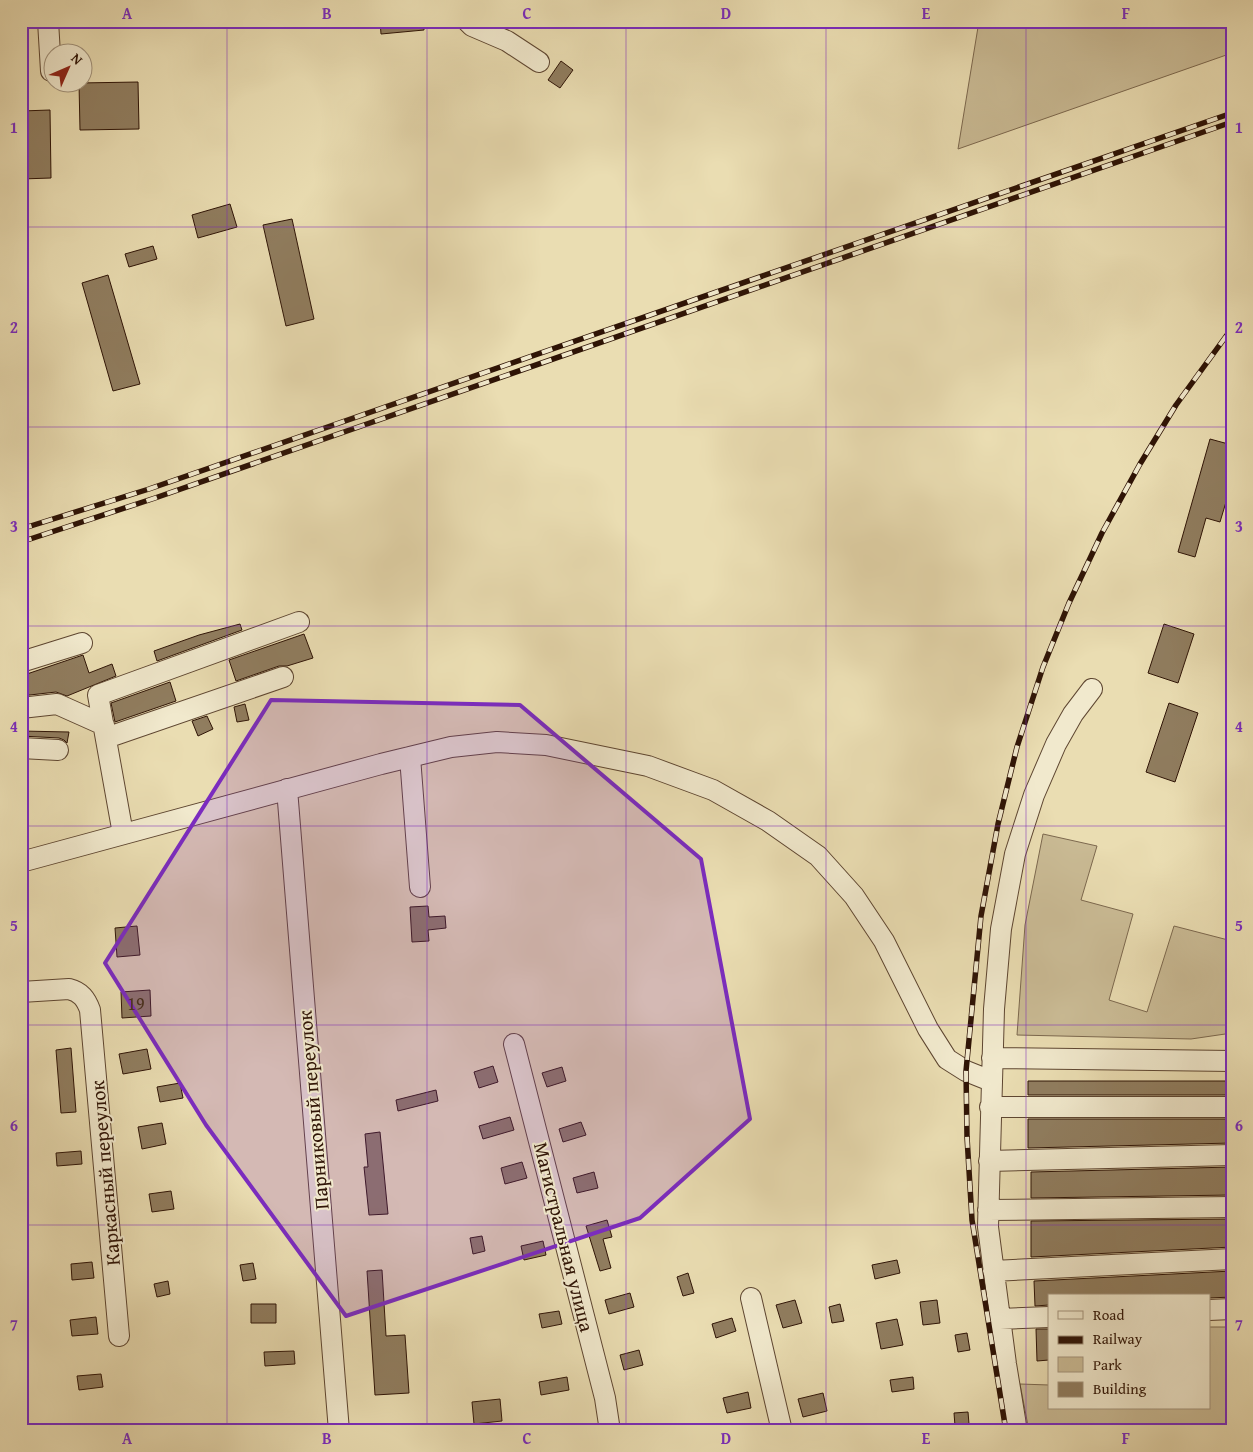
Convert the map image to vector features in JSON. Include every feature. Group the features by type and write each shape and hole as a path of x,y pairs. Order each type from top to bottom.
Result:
{"street":[{"path":"48,21 49,42"},
{"path":"467,21 472,26 507,41 539,62"},
{"path":"123,834 98,695 300,622"},
{"path":"21,662 82,643"},
{"path":"21,708 57,704 105,732 283,676"},
{"path":"1017,1431 988,1227 994,1008 1001,929 1015,854 1034,794 1056,744 1072,714 1092,689"},
{"path":"21,862 287,789 451,747 497,742 546,745 648,766 712,790 768,821 818,856 854,896 884,941 928,1029 947,1060 991,1082"},
{"path":"21,748 58,750"},
{"path":"410,757 420,887"},
{"name":"Парниковый переулок","path":"287,789 339,1431"},
{"name":"Каркасный переулок","path":"21,992 69,989 77,991 87,1002 90,1010 119,1336"},
{"name":"Магистральная улица","path":"514,1044 605,1398 610,1431"},
{"path":"992,1058 1232,1060"},
{"path":"990,1107 1232,1107"},
{"path":"989,1161 1232,1155"},
{"path":"988,1210 1232,1207"},
{"path":"993,1271 1232,1259"},
{"path":"751,1298 782,1431"},
{"path":"1210,1310 1232,1309"},
{"path":"1000,1318 1048,1316"}],"highlighted area":[{"path":"271,700 520,705 701,859 750,1119 640,1218 346,1316 206,1125 105,963"}],"green space":[{"path":"979,21 1232,21 1232,53 958,149"},
{"path":"1043,834 1097,846 1081,900 1133,914 1109,1000 1147,1012 1174,926 1232,941 1232,1033 1191,1039 1017,1035 1025,925"},
{"path":"1210,1327 1232,1327 1232,1431 1029,1431 1020,1384 1048,1385 1048,1410 1210,1410"}],"building":[{"path":"380,21 424,21 424,30 381,34"},
{"path":"561,61 573,70 560,88 548,80"},
{"path":"138,82 139,129 80,130 79,92 92,92 92,83"},
{"path":"50,110 51,178 21,179 21,111"},
{"path":"230,204 237,227 198,238 192,215"},
{"path":"292,219 314,319 286,326 263,225"},
{"path":"153,246 157,259 129,267 125,254"},
{"path":"108,275 140,384 113,391 82,283"},
{"path":"1210,439 1232,445 1232,482 1220,522 1206,518 1195,557 1178,552"},
{"path":"240,624 242,630 157,661 154,651 199,635"},
{"path":"1164,624 1194,634 1178,683 1148,673"},
{"path":"304,634 313,658 287,666 279,666 236,681 229,660"},
{"path":"83,655 89,673 112,664 116,676 67,696 56,692 21,696 21,676"},
{"path":"170,682 176,701 115,722 111,703"},
{"path":"1169,703 1198,713 1175,782 1146,772"},
{"path":"245,704 249,720 237,722 234,707"},
{"path":"207,716 213,729 198,736 192,721"},
{"path":"21,731 69,732 67,743 59,738 21,736"},
{"path":"428,906 429,917 445,916 446,928 428,930 429,941 412,942 410,907"},
{"path":"137,926 140,955 117,957 115,928"},
{"path":"150,990 151,1016 122,1018 121,992"},
{"path":"71,1048 76,1112 61,1113 56,1050"},
{"path":"147,1049 151,1069 123,1074 119,1054"},
{"path":"493,1066 498,1082 479,1088 474,1072"},
{"path":"562,1067 566,1081 547,1087 542,1073"},
{"path":"1028,1081 1232,1081 1232,1095 1028,1095"},
{"path":"180,1083 183,1098 160,1102 157,1087"},
{"path":"436,1090 438,1101 398,1111 396,1100"},
{"path":"510,1117 514,1130 483,1139 479,1126"},
{"path":"1028,1119 1232,1119 1232,1143 1028,1148"},
{"path":"581,1122 586,1135 563,1142 559,1129"},
{"path":"162,1123 166,1144 142,1149 138,1127"},
{"path":"380,1132 388,1214 369,1215 364,1167 368,1167 365,1134"},
{"path":"81,1151 82,1164 57,1166 56,1153"},
{"path":"522,1162 527,1178 505,1184 501,1168"},
{"path":"1232,1167 1232,1195 1031,1198 1031,1172"},
{"path":"594,1172 598,1188 577,1193 573,1178"},
{"path":"171,1191 174,1209 152,1212 149,1194"},
{"path":"1232,1219 1232,1247 1031,1257 1031,1221"},
{"path":"607,1220 612,1237 603,1239 611,1268 600,1271 586,1226"},
{"path":"482,1236 485,1251 473,1254 470,1238"},
{"path":"543,1241 546,1255 524,1260 521,1246"},
{"path":"897,1260 900,1273 875,1279 872,1265"},
{"path":"92,1262 94,1278 72,1280 71,1264"},
{"path":"253,1263 256,1279 243,1281 240,1265"},
{"path":"382,1270 386,1336 405,1335 409,1393 375,1395 367,1271"},
{"path":"1232,1271 1232,1297 1210,1298 1210,1294 1048,1294 1048,1305 1035,1306 1034,1281"},
{"path":"688,1273 694,1293 683,1296 677,1277"},
{"path":"168,1281 170,1294 157,1297 154,1284"},
{"path":"630,1293 634,1307 609,1314 605,1300"},
{"path":"795,1300 802,1323 783,1328 776,1305"},
{"path":"937,1300 940,1323 923,1325 920,1302"},
{"path":"251,1304 276,1304 276,1323 251,1323"},
{"path":"840,1304 844,1321 832,1323 829,1307"},
{"path":"559,1311 562,1324 542,1328 539,1314"},
{"path":"96,1317 98,1334 72,1336 70,1320"},
{"path":"732,1318 736,1331 716,1338 712,1324"},
{"path":"897,1319 903,1345 881,1349 876,1323"},
{"path":"1036,1329 1048,1329 1048,1360 1037,1361"},
{"path":"967,1333 970,1350 958,1352 955,1335"},
{"path":"639,1350 643,1365 624,1370 620,1355"},
{"path":"294,1351 295,1364 265,1366 264,1352"},
{"path":"101,1374 103,1387 79,1390 77,1376"},
{"path":"567,1377 569,1390 541,1395 539,1382"},
{"path":"913,1377 914,1389 892,1392 890,1380"},
{"path":"748,1392 751,1408 727,1413 723,1398"},
{"path":"823,1393 827,1411 803,1417 798,1399"},
{"path":"500,1399 502,1421 474,1424 472,1402"},
{"path":"968,1412 969,1424 955,1426 954,1413"}],"railway":[{"path":"21,529 149,489 1232,113"},
{"path":"21,542 155,498 1232,122"},
{"path":"1006,1431 972,1220 967,1137 966,1071 981,916 998,824 1017,747 1043,667 1069,603 1102,533 1140,464 1176,405 1232,328"},
{"path":"1229,699 1232,690"}]}
